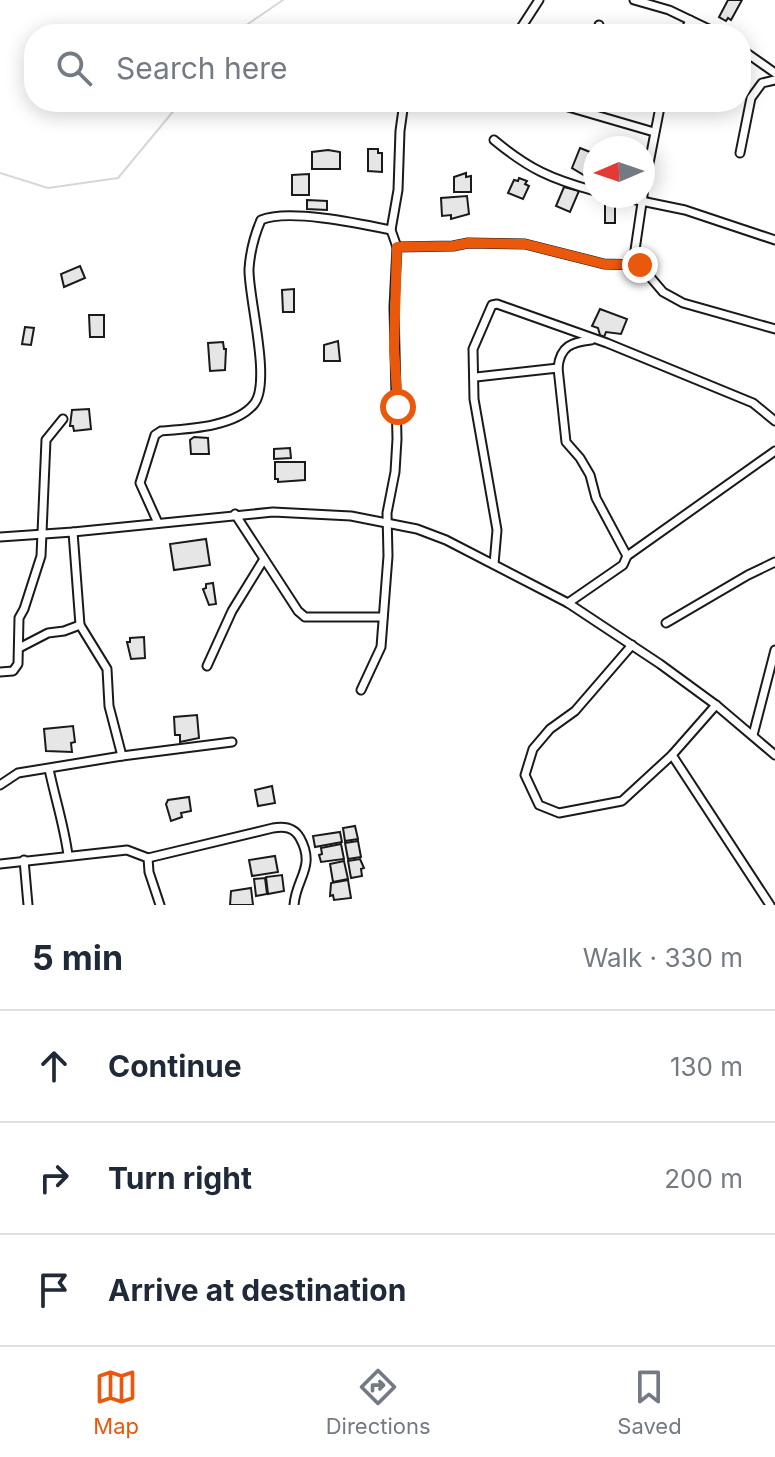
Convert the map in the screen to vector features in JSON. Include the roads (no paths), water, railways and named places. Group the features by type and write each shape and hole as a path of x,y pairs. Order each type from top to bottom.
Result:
{"street":[{"path":"523,24 539,0"},
{"path":"634,0 669,10 698,24"},
{"path":"688,24 690,20"},
{"path":"751,56 775,73"},
{"path":"751,98 762,83 775,80"},
{"path":"361,690 381,647 388,556 387,513 395,472 397,247 391,230 398,190 403,112"},
{"path":"599,112 654,132"},
{"path":"653,136 659,112"},
{"path":"740,153 748,112"},
{"path":"494,140 528,168 583,188"},
{"path":"655,201 775,240"},
{"path":"641,208 635,250 640,265 663,292 672,299 775,329"},
{"path":"158,523 140,483 155,435 161,431 208,427 241,415 256,403 260,362 249,267 261,220 283,217 349,221 391,230"},
{"path":"397,247 525,244 604,264 640,265"},
{"path":"494,564 497,530 474,399 476,377 473,349 492,305 497,304 594,340 753,403 775,421"},
{"path":"594,340 578,342 563,349 558,368 566,442 590,475 596,498 627,556"},
{"path":"476,377 558,368"},
{"path":"0,672 16,669 19,648 17,626 36,573 43,535 46,440 63,419"},
{"path":"568,603 623,565 627,556 775,451"},
{"path":"0,537 235,514 303,512 388,522 446,540 568,603 716,705 775,755"},
{"path":"235,514 305,617 383,617"},
{"path":"73,532 80,625 107,669 109,706 122,756"},
{"path":"207,666 232,611 264,559"},
{"path":"666,623 775,562"},
{"path":"19,648 48,633 80,625"},
{"path":"632,645 575,711 550,729 533,749 525,775 539,805 559,813 616,805 672,755 716,705"},
{"path":"753,735 774,664 775,650"},
{"path":"0,785 18,773 232,742"},
{"path":"672,755 770,905"},
{"path":"49,769 55,802 63,818 68,855"},
{"path":"0,864 127,850 148,858 273,828 291,828 304,845 307,862 294,905"},
{"path":"148,858 149,872 160,905"},
{"path":"24,860 28,905"}],"waterway":[{"path":"248,24 283,0"},
{"path":"0,173 48,188 118,178 173,112"}]}
